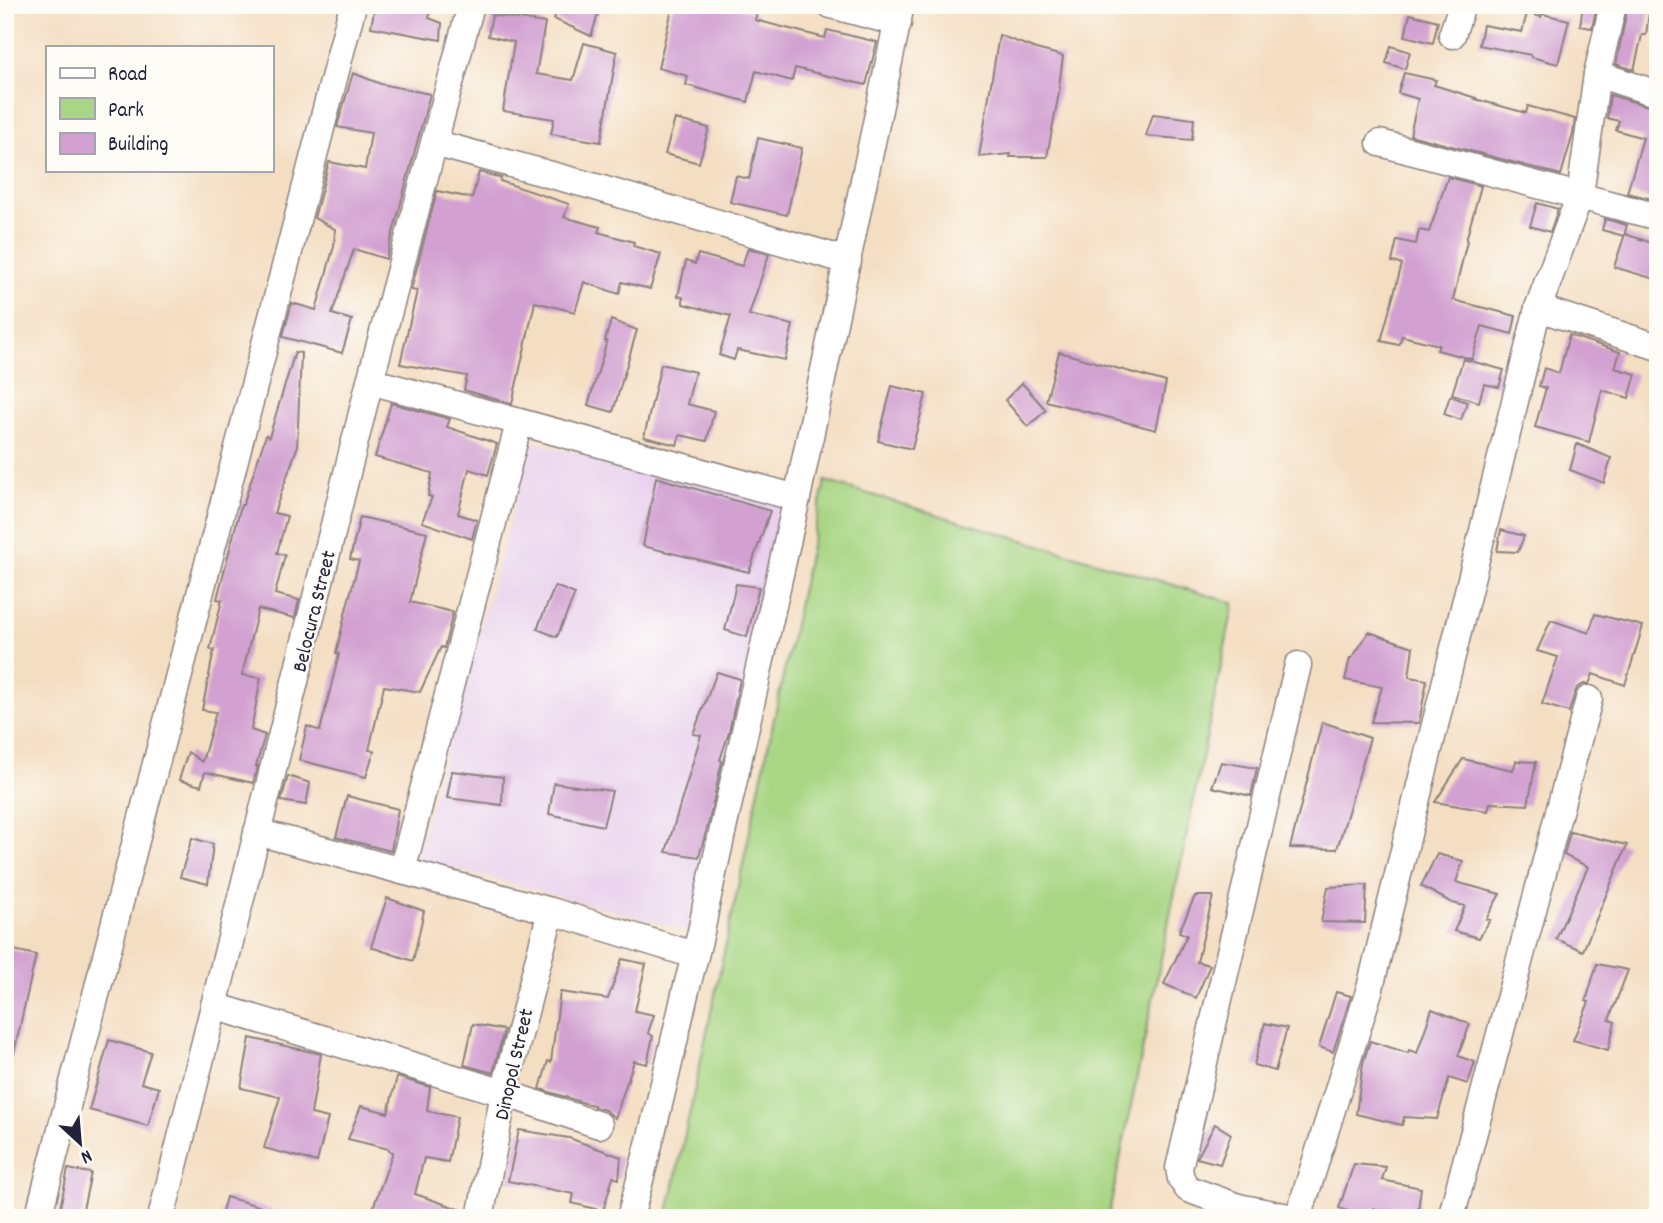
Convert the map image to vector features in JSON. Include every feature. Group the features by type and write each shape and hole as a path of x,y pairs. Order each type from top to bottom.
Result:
{"street":[{"path":"38,1218 354,5"},
{"name":"Belocura Street","path":"161,1218 370,381 471,5"},
{"path":"630,1218 704,921 900,14 831,5"},
{"path":"1452,35 1462,5"},
{"path":"1298,665 1178,1168 1188,1189 1237,1212 1296,1218 1370,988 1538,308 1580,195 1597,74 1613,5"},
{"path":"1597,74 1658,94"},
{"path":"434,143 848,261"},
{"path":"1380,144 1658,217"},
{"path":"1538,308 1658,347"},
{"path":"370,381 797,498"},
{"path":"402,871 519,423"},
{"path":"1451,1218 1589,699"},
{"path":"257,832 551,911 694,955"},
{"name":"Dinopol Street","path":"480,1218 504,1093 551,911"},
{"path":"214,1006 504,1093 599,1125"}],"shaded area":[{"path":"532,442 786,503 689,931 416,858"}],"green space":[{"path":"825,481 1234,603 1108,1218 667,1218"}],"building":[{"path":"375,5 415,5 431,8 429,18 442,23 441,40 371,27"},
{"path":"558,5 601,5 591,36 554,19"},
{"path":"673,5 726,5 757,13 755,20 825,38 827,30 877,42 866,85 795,68 792,81 756,71 748,102 686,85 688,76 658,68"},
{"path":"1583,5 1597,5 1592,28 1580,26"},
{"path":"1628,5 1650,5 1646,35 1642,35 1634,70 1616,64"},
{"path":"1527,13 1569,20 1558,64 1531,55 1479,45 1483,25 1522,32"},
{"path":"1410,14 1438,21 1433,43 1405,36"},
{"path":"492,15 545,23 536,74 573,80 584,43 617,52 601,142 551,134 554,119 503,111 514,42 488,36"},
{"path":"999,35 1063,56 1047,157 1010,157 1011,154 979,157"},
{"path":"1391,46 1410,52 1405,69 1386,63"},
{"path":"353,73 381,84 430,94 386,259 354,249 332,314 352,320 342,353 283,335 292,303 316,310 334,246 335,229 314,218 329,162 365,169 371,133 337,127"},
{"path":"1404,73 1436,80 1434,85 1526,113 1528,106 1575,119 1561,175 1410,135 1418,99 1398,93"},
{"path":"1610,95 1658,109 1656,200 1627,193 1643,138 1616,130 1619,121 1607,118"},
{"path":"1153,114 1194,119 1192,140 1146,136"},
{"path":"675,119 709,128 699,163 665,154"},
{"path":"758,138 802,148 787,215 730,202 736,176 749,179"},
{"path":"479,172 569,204 564,217 600,227 598,232 634,242 633,246 661,254 650,289 622,282 619,294 584,282 575,312 535,302 512,404 464,390 467,376 400,364 417,291 411,290 437,191 472,198"},
{"path":"1448,177 1481,186 1453,300 1516,316 1512,334 1482,326 1472,359 1437,350 1439,345 1402,336 1399,345 1381,341 1402,264 1392,262 1397,240 1416,244 1419,230 1429,232"},
{"path":"1537,203 1558,209 1550,232 1530,226"},
{"path":"1605,219 1627,225 1624,236 1602,230"},
{"path":"1625,234 1658,245 1658,280 1614,267"},
{"path":"748,248 769,254 749,315 793,325 785,360 737,350 734,360 719,355 731,316 683,304 683,297 678,296 686,261 695,264 698,254 742,266"},
{"path":"611,320 637,330 613,412 588,405"},
{"path":"1569,335 1620,352 1615,368 1636,374 1629,398 1602,390 1589,442 1535,427 1546,388 1539,386 1544,368 1559,373"},
{"path":"295,352 301,353 297,448 274,513 287,516 277,553 285,555 275,594 299,600 295,618 258,609 242,675 261,678 251,730 265,735 253,783 205,772 201,786 179,780 188,752 202,762 216,712 202,710 214,650 210,649 222,600 217,599 241,505 266,435 269,437"},
{"path":"1059,352 1166,382 1156,430 1046,401"},
{"path":"1463,359 1504,370 1499,387 1484,384 1479,402 1452,394"},
{"path":"661,364 695,372 687,404 714,411 707,441 680,435 677,445 644,437"},
{"path":"1022,383 1046,410 1028,427 1005,400"},
{"path":"892,386 926,394 912,449 878,441"},
{"path":"1450,396 1467,402 1461,420 1444,414"},
{"path":"391,403 450,419 447,427 497,444 488,475 469,469 458,514 477,520 472,539 422,522 432,497 428,496 432,473 375,457"},
{"path":"1577,444 1611,458 1604,483 1570,470"},
{"path":"656,477 770,511 749,572 643,546"},
{"path":"360,517 427,532 410,602 453,612 444,648 441,647 420,692 384,686 369,750 374,751 366,777 299,760 307,726 320,731 359,561 350,559"},
{"path":"1501,530 1524,536 1518,552 1497,551"},
{"path":"736,584 759,587 747,637 725,630"},
{"path":"555,586 575,594 557,637 537,629"},
{"path":"1595,614 1643,626 1625,685 1593,674 1589,684 1577,688 1569,712 1542,704 1558,657 1537,651 1551,620 1589,633"},
{"path":"1369,632 1413,647 1409,677 1427,680 1419,723 1371,722 1382,687 1345,680 1350,658"},
{"path":"717,672 740,679 699,857 666,852 701,735 693,734"},
{"path":"1322,722 1370,738 1337,849 1290,848"},
{"path":"1463,759 1513,770 1516,761 1536,762 1528,805 1490,803 1488,811 1435,802"},
{"path":"1221,762 1257,768 1251,796 1212,787"},
{"path":"452,771 503,777 502,805 447,798"},
{"path":"288,776 310,783 306,805 281,801"},
{"path":"554,783 612,791 603,826 549,814"},
{"path":"347,796 398,809 391,851 336,837"},
{"path":"1570,832 1627,845 1583,951 1556,939 1588,867 1564,855"},
{"path":"192,838 213,844 208,884 180,877"},
{"path":"1437,854 1463,861 1456,882 1500,894 1486,919 1490,920 1479,938 1454,931 1465,906 1452,903 1421,886"},
{"path":"1367,885 1365,923 1321,922 1328,887"},
{"path":"1195,896 1213,896 1197,962 1210,965 1196,998 1164,984 1187,935 1179,932"},
{"path":"387,898 424,911 413,961 371,947"},
{"path":"5,948 36,955 13,1057 5,1056"},
{"path":"622,959 646,964 635,1011 654,1015 648,1033 653,1036 647,1064 634,1061 615,1118 594,1105 540,1089 548,1061 551,1062 560,992 608,999"},
{"path":"1597,964 1628,970 1609,1020 1615,1022 1608,1050 1573,1040 1589,1002 1586,1001"},
{"path":"1336,992 1351,996 1333,1052 1319,1047"},
{"path":"1432,1009 1470,1024 1458,1056 1475,1062 1468,1084 1449,1078 1437,1119 1404,1117 1402,1125 1356,1114 1363,1063 1370,1041 1408,1053 1409,1050 1417,1053"},
{"path":"1265,1023 1287,1028 1275,1071 1254,1065"},
{"path":"473,1024 504,1030 493,1073 464,1065"},
{"path":"250,1038 321,1054 311,1114 328,1118 317,1162 264,1148 280,1097 241,1088"},
{"path":"109,1040 151,1052 141,1083 159,1088 148,1126 89,1110"},
{"path":"397,1077 430,1087 427,1111 457,1117 448,1162 424,1158 415,1194 465,1211 465,1218 409,1218 373,1208 393,1152 348,1139 361,1106 388,1113"},
{"path":"1215,1124 1231,1134 1220,1164 1197,1158"},
{"path":"519,1130 569,1138 621,1157 619,1179 613,1177 603,1211 572,1203 574,1194 508,1181"},
{"path":"1354,1164 1386,1167 1382,1180 1421,1188 1417,1218 1407,1218 1373,1208 1370,1218 1366,1218 1339,1208"},
{"path":"68,1169 91,1173 81,1218 58,1218"},
{"path":"226,1197 280,1212 280,1218 220,1218"}]}
